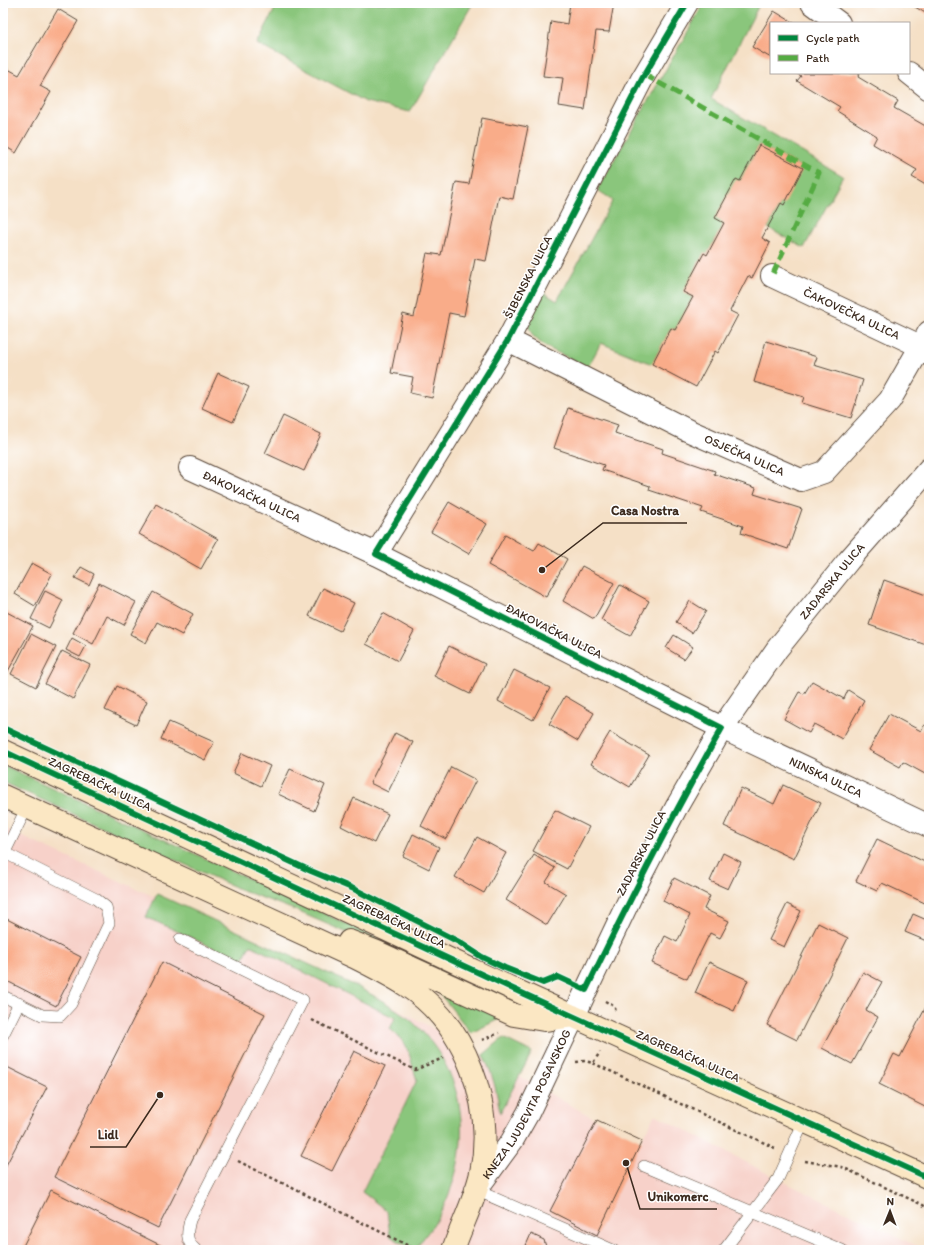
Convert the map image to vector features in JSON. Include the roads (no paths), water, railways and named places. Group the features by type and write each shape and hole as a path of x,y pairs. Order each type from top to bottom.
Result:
{"main road":[{"name":"ZAGREBAČKA ULICA","path":"3,751 574,1016 929,1178"},
{"path":"3,796 354,957 408,986 437,1013 452,1032 471,1066 484,1112 485,1137 483,1159 476,1190 454,1250"},
{"path":"275,920 305,926 377,952 514,1015 544,1020 574,1016"}],"street":[{"name":"ŠIBENSKA ULICA","path":"376,554 508,340 642,79 687,3"},
{"path":"812,3 838,22"},
{"path":"910,74 929,89"},
{"name":"ČAKOVEČKA ULICA","path":"772,276 926,344"},
{"name":"OSJEČKA ULICA","path":"508,340 687,430 801,480 824,472 848,447 890,400 926,344"},
{"name":"ĐAKOVAČKA ULICA","path":"190,468 376,554 722,728"},
{"name":"ZADARSKA ULICA","path":"574,1016 641,875 676,808 722,728 777,649 849,560 929,469"},
{"name":"NINSKA ULICA","path":"722,728 929,826"},
{"name":"KNEZA LJUDEVITA POSAVSKOG","path":"476,1190 512,1141 528,1113 574,1016"}],"lane":[{"path":"3,996 42,1015 60,1016 71,1004 109,923 106,907 96,899 75,886 4,855 27,807"},
{"path":"180,939 303,1000 190,1220 187,1234 189,1243 196,1250"},
{"path":"3,1035 19,1003"},
{"path":"724,1250 778,1179 804,1121"},
{"path":"644,1166 842,1250"},
{"path":"476,1190 613,1250"}],"place":[{"name":"Casa Nostra","path":"542,570"},
{"name":"Lidl","path":"160,1095"},
{"name":"Unikomerc","path":"626,1163"}]}
